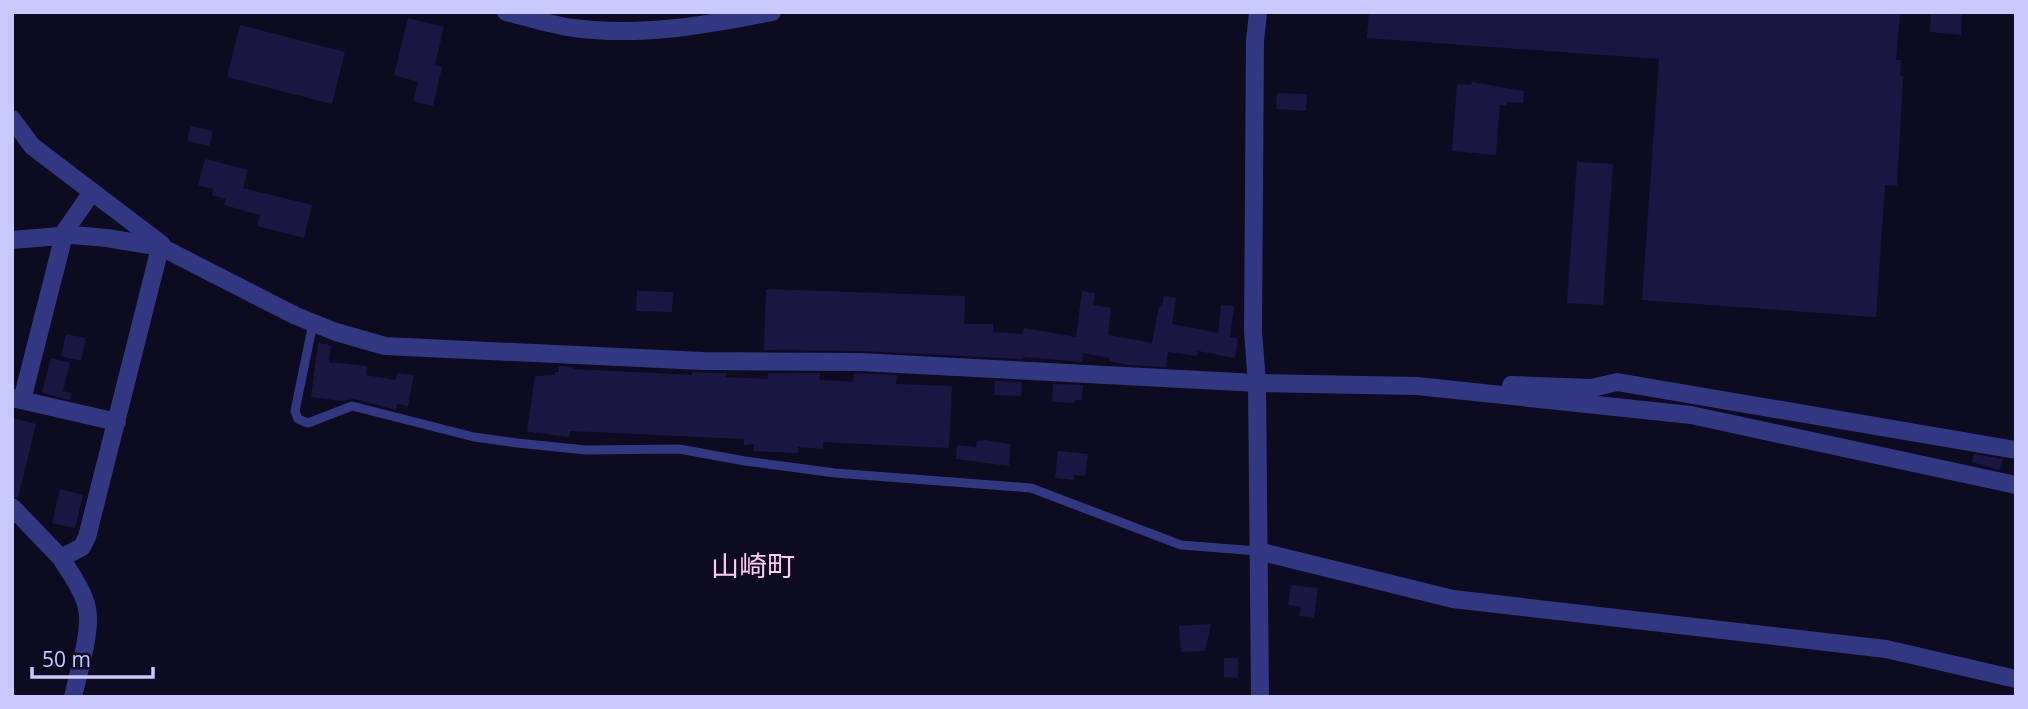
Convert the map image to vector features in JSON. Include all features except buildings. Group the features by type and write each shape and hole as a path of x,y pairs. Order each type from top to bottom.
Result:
{"street":[{"path":"506,12 573,28 642,32 705,25 772,12"},
{"path":"1258,12 1255,41 1254,331 1257,383 1260,697"},
{"path":"15,130 32,146 161,244 87,537 82,547 61,558"},
{"path":"92,192 64,236 17,399 117,422"},
{"path":"12,240 64,236 107,238 161,247 313,323 385,346 704,361 860,362 1257,383 1440,388 1691,415 2016,485"},
{"path":"1440,388 1477,384 1592,388 1617,382 2016,450"},
{"path":"12,507 61,558 79,588 87,609 86,633 73,697"},
{"path":"1258,551 1453,599 1886,649 2016,679"}],"lane":[{"path":"313,323 295,411 298,419 308,423 352,406 474,437 517,443 586,450 679,449 835,473 1031,488 1181,545 1258,551"}],"district":[{"name":"山崎町","path":"753,566"}]}
